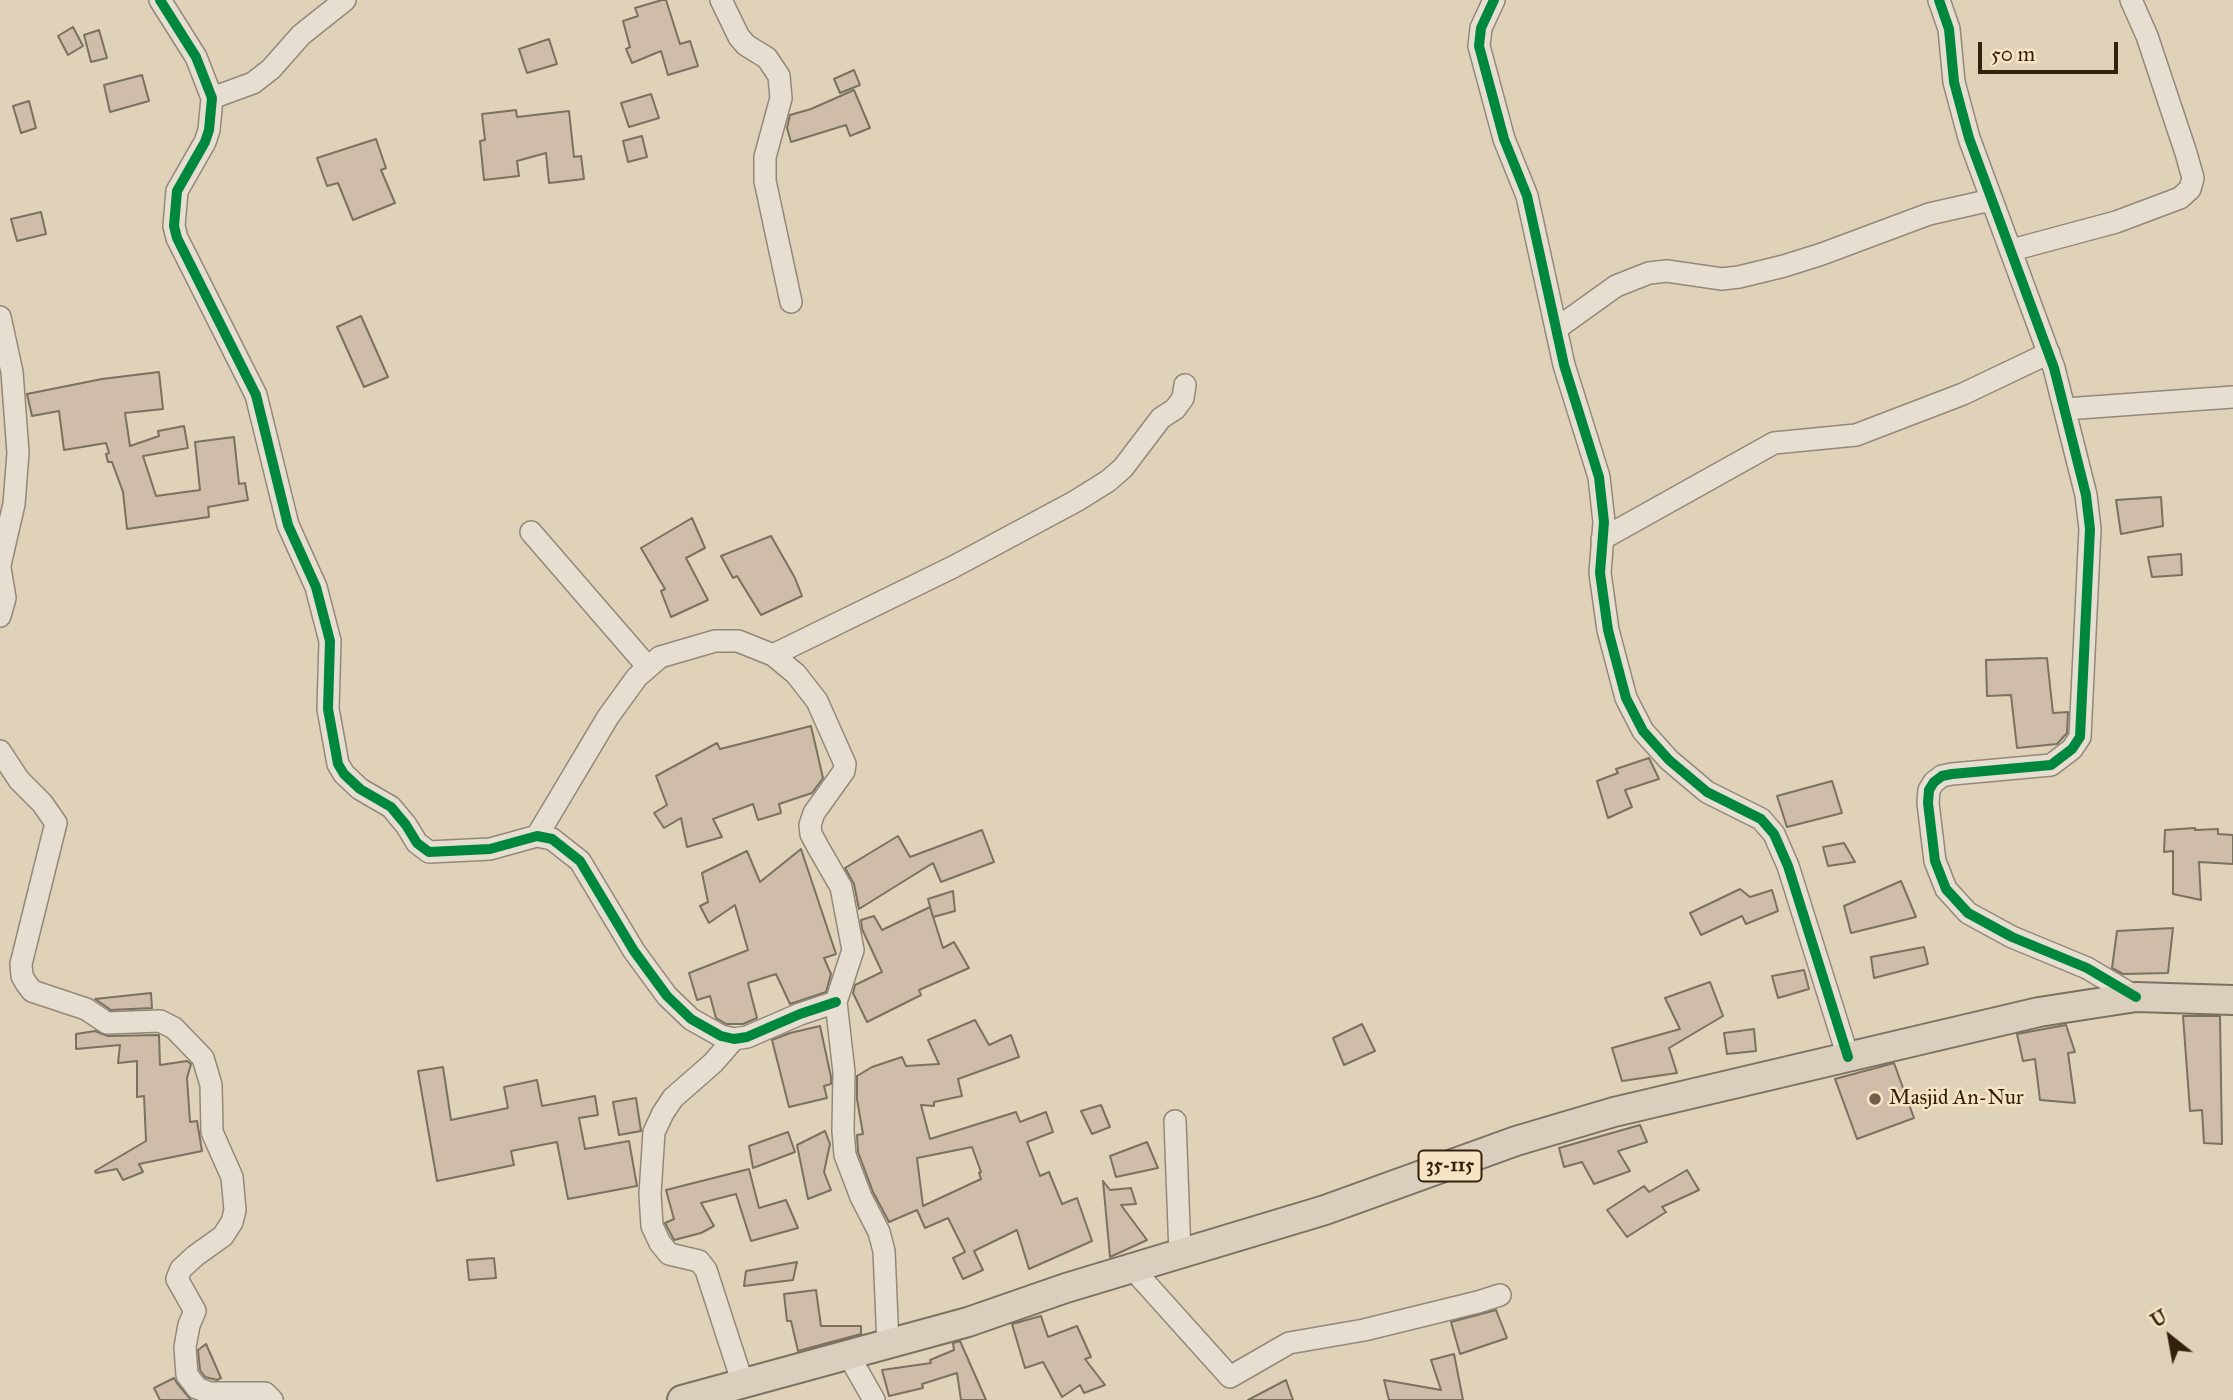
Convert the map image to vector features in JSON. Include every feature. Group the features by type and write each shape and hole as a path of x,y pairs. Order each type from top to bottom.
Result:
{"main road":[{"name":"35-115","path":"681,1400 968,1322 1132,1268 1325,1210 1516,1141 1593,1118 2039,1012 2136,997 2233,1000"}],"street":[{"path":"160,0 196,57 212,97 209,130 177,191 173,226 256,395 288,524 316,587 330,641 328,709 338,764 344,774 360,789 391,807 407,825 417,844 429,852 490,849 537,835 552,839 580,861 647,970 679,1009 708,1030 734,1039 747,1037 836,1002"},
{"path":"212,97 253,83 271,69 301,35 345,0"},
{"path":"721,0 739,37 746,45 767,58 779,76 781,98 765,157 765,181 791,302"},
{"path":"1494,0 1481,28 1479,46 1504,139 1527,197 1570,386 1599,477 1604,522 1600,573 1608,631 1620,680 1633,714 1656,746 1707,792 1761,819 1774,834 1788,866 1848,1057"},
{"path":"1939,0 1949,29 1954,82 1966,127 2049,353 2065,409 2086,495 2090,529 2080,737 2072,749 2051,765 1942,776 1934,782 1929,790 1930,828 1935,861 1946,889 1968,913 2012,937 2087,968 2136,997"},
{"path":"2012,250 2116,222 2180,198 2190,188 2193,178 2186,153 2147,36 2131,0"},
{"path":"1556,329 1616,286 1648,273 1667,271 1722,279 1739,277 1810,258 1929,214 1991,200"},
{"path":"0,317 12,372 18,453 14,504 0,567 5,597 0,616"},
{"path":"1602,539 1774,443 1856,435 1963,394 2049,353"},
{"path":"773,655 953,567 1108,481 1123,468 1161,418 1175,409 1183,398 1185,385"},
{"path":"2065,409 2233,397"},
{"path":"531,531 648,666"},
{"path":"537,835 608,717 637,677 660,657 715,641 738,641 773,655 796,674 817,701 843,754 845,764 844,771 814,813 810,825 811,834 841,887 853,950 836,1002 844,1072 845,1155 861,1198 879,1232 884,1251 888,1345"},
{"path":"0,751 19,780 56,822 22,964 22,976 26,983 32,991 86,1009 107,1023 160,1021 173,1028 203,1058 212,1085 212,1132 232,1177 235,1210 232,1222 223,1236 181,1269 177,1279 195,1311 185,1347 187,1375 197,1388 210,1393 265,1393 272,1400"},
{"path":"734,1039 713,1063 673,1098 663,1113 654,1132 650,1194 652,1226 660,1243 669,1254 699,1261 706,1270 743,1384"},
{"path":"1175,1121 1180,1254"},
{"path":"1132,1268 1230,1377 1289,1343 1364,1330 1500,1295"},
{"path":"849,1356 874,1400"}],"building":[{"path":"666,0 680,44 690,41 698,66 668,75 661,51 632,63 626,49 630,47 623,21 638,16 635,8"},
{"path":"73,27 83,46 68,55 58,36"},
{"path":"99,30 107,58 91,62 84,35"},
{"path":"549,39 557,64 527,73 519,49"},
{"path":"854,70 860,85 840,93 834,79"},
{"path":"142,75 149,101 110,112 104,85"},
{"path":"854,90 870,128 850,136 846,125 791,142 787,128 790,115"},
{"path":"651,94 659,118 629,127 621,103"},
{"path":"29,101 36,128 21,133 13,106"},
{"path":"516,110 517,117 569,111 574,157 581,156 584,179 549,183 546,153 517,161 519,176 484,180 480,141 485,140 482,114"},
{"path":"642,136 647,157 628,162 623,141"},
{"path":"376,139 386,168 381,170 395,203 353,220 338,183 327,186 317,158"},
{"path":"41,212 46,234 17,241 11,219"},
{"path":"361,316 388,377 364,387 337,327"},
{"path":"159,372 163,409 125,413 130,446 159,436 158,431 184,426 188,448 143,456 156,496 200,490 195,442 234,437 239,484 245,483 248,500 208,507 209,517 127,529 123,492 112,462 108,462 106,443 64,450 59,411 32,416 27,394 102,379"},
{"path":"2161,497 2163,526 2121,534 2116,500"},
{"path":"692,518 705,548 686,558 708,600 671,617 661,591 665,589 641,548"},
{"path":"771,536 802,596 761,615 737,576 733,578 721,556"},
{"path":"2181,554 2182,575 2152,577 2148,557"},
{"path":"2047,658 2053,713 2068,712 2067,733 2057,744 2017,748 2011,695 1987,696 1986,660"},
{"path":"811,726 823,778 812,793 779,804 781,813 758,820 753,804 713,819 722,837 687,847 681,818 664,828 654,813 667,805 656,776 717,743 720,749"},
{"path":"1649,758 1659,779 1625,790 1632,807 1608,818 1597,781 1618,773 1616,769"},
{"path":"1832,781 1842,813 1787,827 1777,796"},
{"path":"2218,829 2218,834 2233,835 2233,864 2199,862 2201,900 2173,894 2173,851 2164,852 2165,830"},
{"path":"982,830 994,862 941,882 933,863 859,909 854,884 845,868 898,836 910,857"},
{"path":"1844,843 1855,862 1828,866 1823,847"},
{"path":"801,849 836,954 824,958 831,974 826,992 790,1004 776,974 748,983 757,1018 743,1024 726,1024 716,1018 710,996 697,1000 689,973 748,950 735,905 709,923 700,906 708,902 702,873 747,851 760,882"},
{"path":"1901,881 1916,917 1851,933 1844,906"},
{"path":"1740,889 1750,897 1772,890 1778,911 1746,924 1742,916 1701,935 1690,913"},
{"path":"953,891 955,911 933,917 928,899"},
{"path":"930,907 943,948 954,942 969,968 919,990 921,995 867,1022 853,993 855,985 882,972 862,929 861,920 874,916 882,930"},
{"path":"2173,928 2168,973 2123,974 2112,968 2117,931"},
{"path":"1924,947 1928,964 1874,978 1871,957"},
{"path":"1804,970 1809,989 1778,998 1772,976"},
{"path":"1710,982 1723,1016 1669,1048 1677,1073 1622,1081 1612,1048 1680,1029 1665,998"},
{"path":"151,993 152,1008 111,1010 95,999"},
{"path":"2183,1016 2220,1016 2222,1144 2204,1143 2202,1110 2190,1111"},
{"path":"975,1020 989,1045 1011,1035 1019,1057 958,1079 962,1096 934,1102 934,1106 921,1105 930,1139 1016,1112 1020,1122 1046,1112 1053,1132 1027,1142 1040,1176 1049,1172 1062,1204 1077,1198 1092,1241 1029,1269 1017,1230 974,1251 983,1270 963,1279 953,1258 965,1252 948,1218 925,1228 917,1210 889,1222 873,1192 858,1152 857,1135 863,1134 857,1099 857,1076 872,1067 902,1057 906,1066 939,1064 928,1040","holes":["972,1147 981,1179 923,1206 917,1158"]},
{"path":"1362,1024 1375,1051 1344,1065 1333,1038"},
{"path":"2066,1025 2075,1052 2068,1053 2075,1103 2040,1100 2035,1059 2023,1061 2017,1034"},
{"path":"820,1026 831,1077 831,1084 824,1086 827,1098 789,1107 772,1040"},
{"path":"1754,1029 1756,1051 1727,1054 1724,1033"},
{"path":"95,1031 108,1036 159,1035 160,1065 187,1061 191,1064 187,1078 190,1122 197,1121 202,1151 139,1164 143,1172 123,1180 117,1169 96,1173 95,1171 146,1141 144,1096 137,1097 137,1061 118,1063 120,1045 76,1049 76,1034"},
{"name":"Masjid An-Nur","path":"1894,1063 1914,1118 1857,1139 1835,1079"},
{"path":"443,1067 451,1120 508,1108 504,1087 537,1080 542,1106 595,1096 598,1115 579,1118 585,1149 629,1141 637,1186 568,1199 557,1142 511,1151 514,1165 437,1181 418,1071"},
{"path":"636,1098 641,1131 619,1135 613,1102"},
{"path":"1101,1105 1110,1127 1092,1134 1081,1111"},
{"path":"1640,1125 1647,1142 1618,1151 1630,1171 1594,1184 1582,1162 1564,1167 1559,1148"},
{"path":"825,1131 830,1144 824,1172 831,1190 808,1199 797,1145"},
{"path":"788,1132 795,1152 753,1168 749,1146"},
{"path":"1147,1142 1158,1168 1116,1177 1110,1156"},
{"path":"749,1169 759,1208 786,1200 798,1228 751,1241 736,1194 701,1203 714,1226 701,1233 674,1240 665,1223 674,1219 666,1190"},
{"path":"1687,1170 1699,1190 1662,1207 1666,1212 1627,1237 1607,1210 1644,1186 1649,1192"},
{"path":"1103,1181 1110,1190 1131,1188 1136,1204 1121,1205 1147,1240 1110,1257"},
{"path":"494,1258 496,1278 469,1280 467,1260"},
{"path":"797,1262 793,1280 744,1286 746,1271"},
{"path":"816,1290 821,1326 861,1326 861,1334 798,1351 791,1321 787,1321 784,1294"},
{"path":"1496,1310 1507,1338 1460,1354 1451,1322"},
{"path":"1041,1316 1048,1337 1077,1326 1091,1357 1085,1359 1105,1385 1084,1393 1080,1385 1062,1397 1043,1362 1025,1368 1012,1324"},
{"path":"960,1341 986,1400 961,1400 957,1373 922,1384 923,1388 889,1396 882,1370 931,1363 930,1360 954,1350 953,1343"},
{"path":"206,1344 221,1378 217,1380 205,1377 200,1370 198,1350"},
{"path":"1454,1354 1463,1400 1389,1400 1384,1380 1441,1390 1431,1360"},
{"path":"174,1378 191,1400 160,1400 154,1388"},
{"path":"1286,1380 1293,1400 1248,1400"}],"cycle path":[{"path":"160,0 196,57 212,98 205,142 177,191 174,226 177,238 256,395 288,525 316,587 330,641 328,709 338,764 344,774 360,789 391,807 417,843 429,852 490,849 537,836 552,839 580,861 634,951 667,996 691,1019 721,1036 734,1039 747,1037 836,1002"},
{"path":"1494,0 1481,28 1479,46 1504,139 1527,196 1564,365 1599,477 1604,522 1600,573 1608,630 1626,698 1643,731 1669,760 1707,792 1761,819 1774,834 1788,866 1848,1057"},
{"path":"1939,0 1949,29 1954,82 1969,138 2054,368 2086,495 2090,529 2080,737 2072,749 2051,765 1952,774 1942,776 1934,782 1929,790 1928,803 1935,861 1946,889 1968,913 2012,937 2087,968 2136,997"}],"place":[{"name":"Masjid An-Nur","path":"1875,1099"}]}
